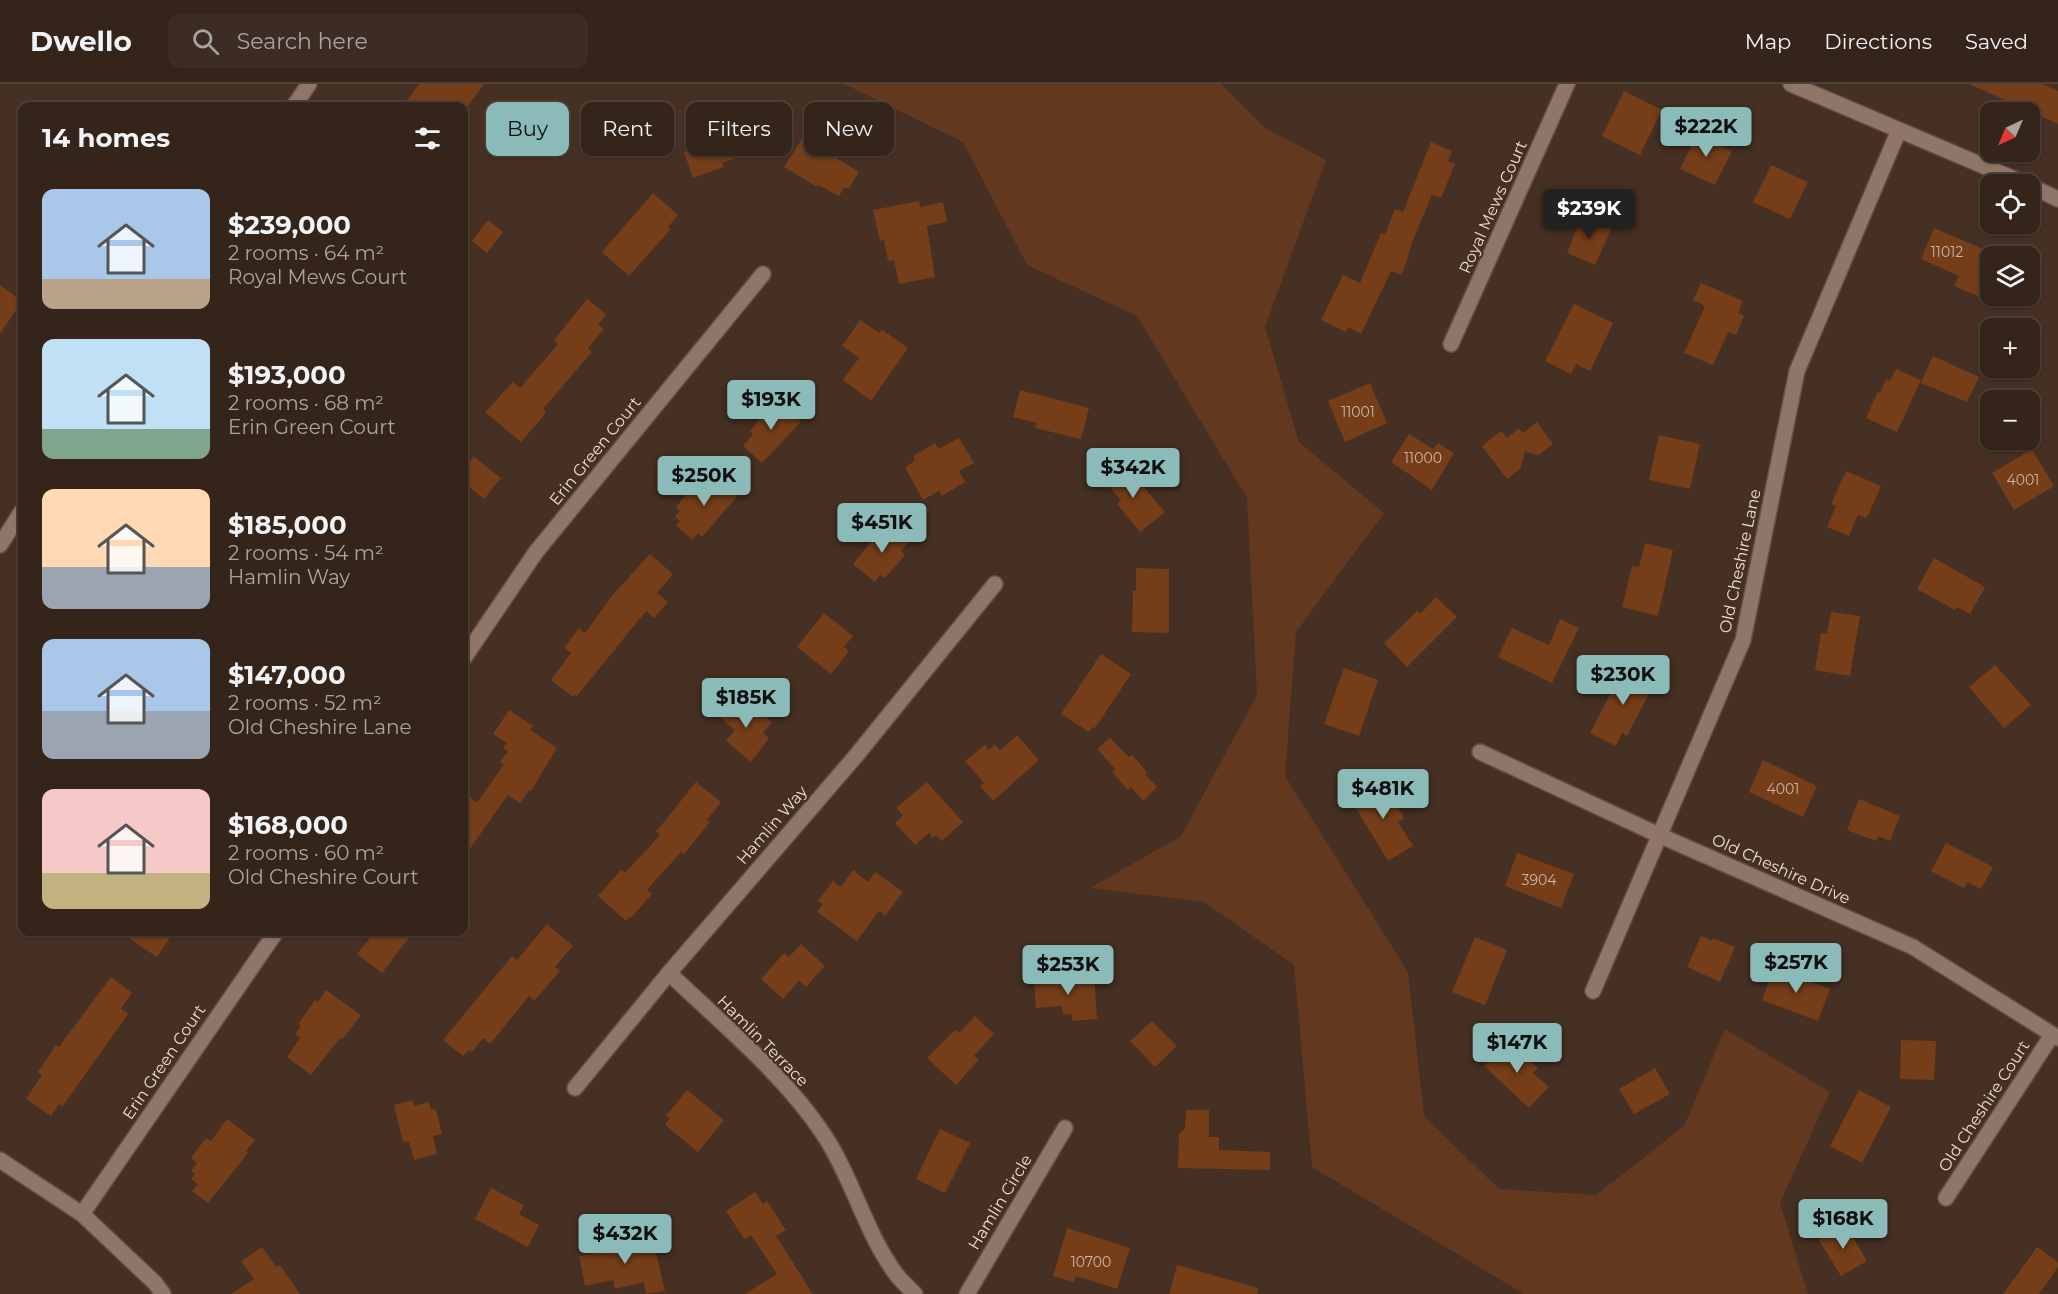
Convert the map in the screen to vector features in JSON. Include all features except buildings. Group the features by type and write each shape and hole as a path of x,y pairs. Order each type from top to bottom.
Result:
{"street":[{"path":"297,102 309,84"},
{"name":"Royal Mews Court","path":"1451,344 1567,84"},
{"path":"1791,84 2002,174"},
{"name":"Old Cheshire Lane","path":"1593,991 1743,640 1797,371 1899,130"},
{"path":"2040,191 2058,199"},
{"name":"Erin Green Court","path":"468,652 536,552 763,274"},
{"path":"0,545 18,518"},
{"name":"Hamlin Way","path":"575,1088 669,973 855,757 995,584"},
{"name":"Old Cheshire Drive","path":"1480,752 1661,836 1913,947 2055,1036"},
{"name":"Erin Green Court","path":"82,1214 273,936"},
{"name":"Hamlin Terrace","path":"669,973 790,1089 824,1135 848,1177 869,1228 896,1275 915,1294"},
{"name":"Old Cheshire Court","path":"1946,1198 2055,1036"},
{"name":"Hamlin Circle","path":"967,1294 1065,1128"},
{"path":"0,1160 82,1214 155,1283 163,1294"}],"shaded area":[{"path":"844,84 1221,84 1265,128 1326,160 1265,327 1299,442 1384,513 1296,632 1285,776 1408,972 1424,1116 1499,1189 1596,1195 1684,1126 1725,1029 1830,1092 1780,1203 1808,1294 1524,1294 1312,1167 1294,965 1204,902 1090,888 1181,836 1257,695 1247,498 1137,316 1027,265 963,142 894,108 894,102 881,102"}]}
